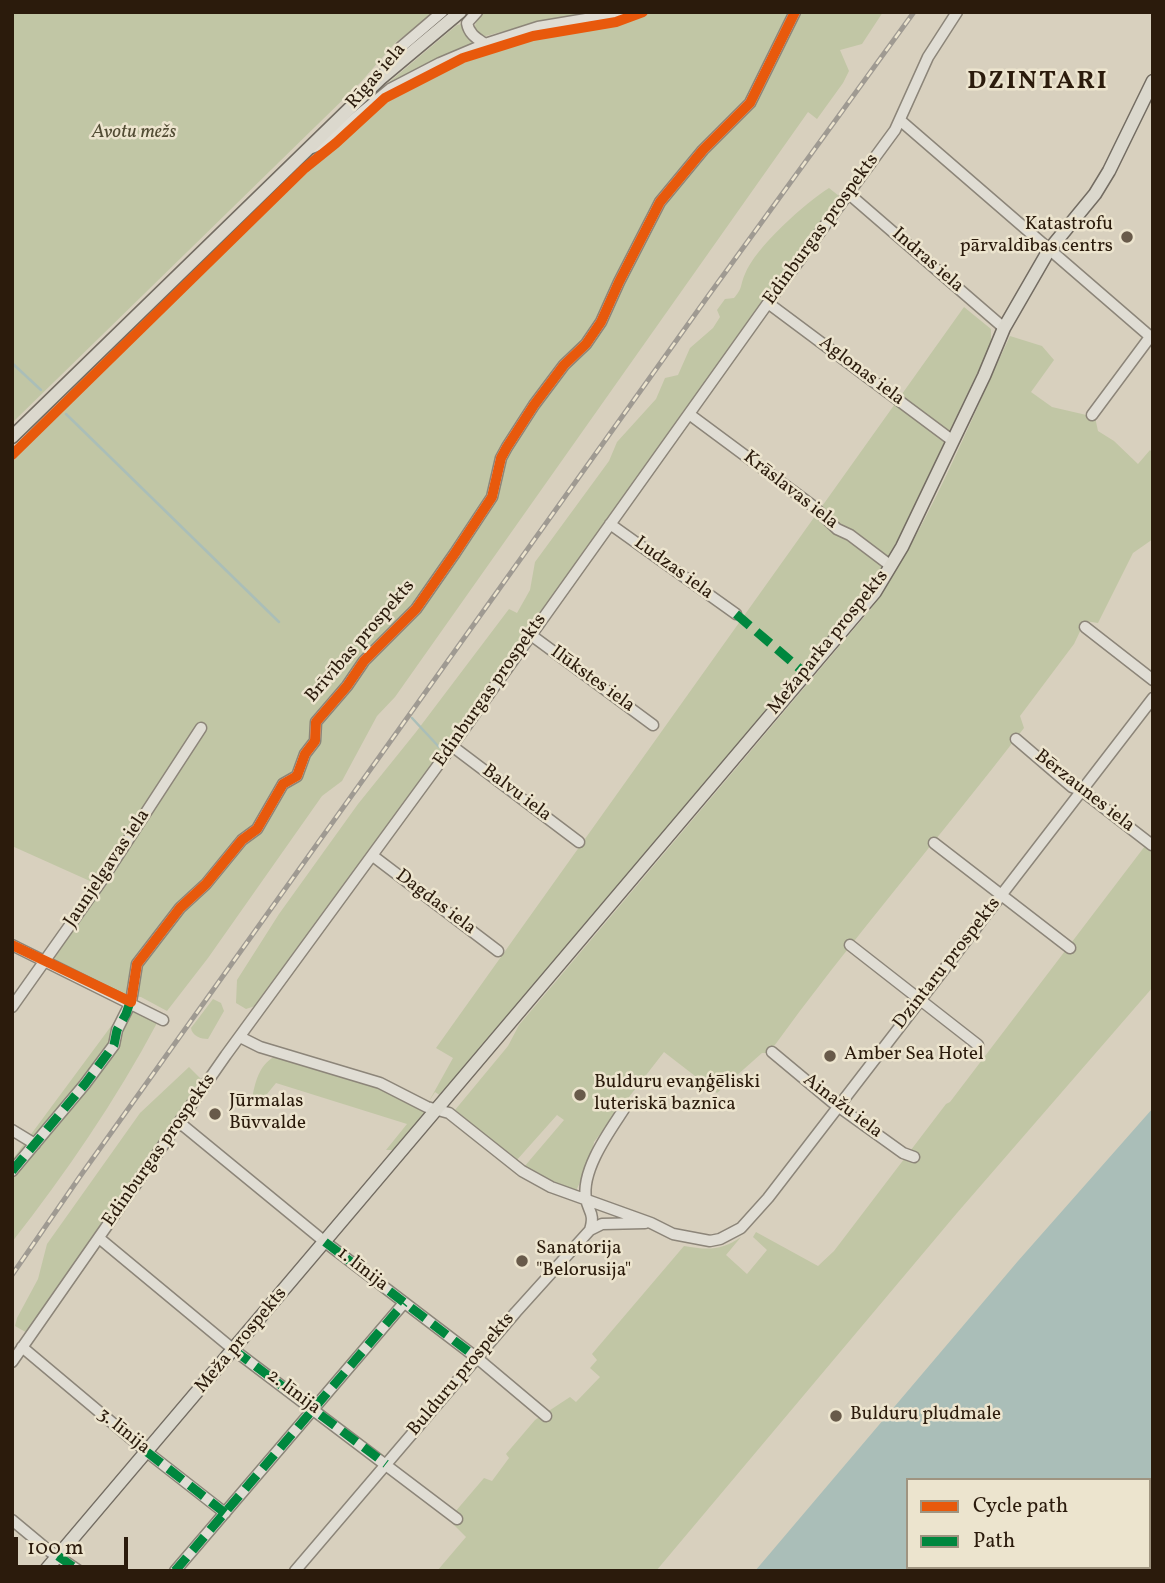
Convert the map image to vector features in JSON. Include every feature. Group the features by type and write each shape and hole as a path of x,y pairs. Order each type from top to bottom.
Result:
{"main road":[{"path":"380,79 460,12"},
{"name":"Rīgas iela","path":"12,437 380,79"},
{"name":"Mežaparka prospekts","path":"437,1110 875,592 891,566 953,441 1004,328 1049,250 1095,194 1109,171 1153,81"},
{"name":"Meža prospekts","path":"46,1571 437,1110"}],"street":[{"name":"Rīgas iela","path":"380,79 401,47 442,12"},
{"path":"477,12 467,23 468,30 473,37 485,44"},
{"path":"309,149 326,142 390,89 440,62 538,27 628,12"},
{"name":"Brīvības prospekts","path":"12,1171 114,1045 117,1030 131,1002 137,964 180,908 206,884 242,840 257,829 283,784 297,776 305,754 315,741 316,722 363,661 416,609 455,553 492,497 501,458 507,447 564,365 586,344 601,322 660,202 704,150 750,103 795,12"},
{"name":"Edinburgas prospekts","path":"12,1362 240,1037 901,121 928,57 957,12"},
{"path":"901,121 1151,338 1092,415"},
{"name":"Indras iela","path":"849,194 1004,328"},
{"name":"Aglonas iela","path":"768,303 953,441"},
{"name":"Krāslavas iela","path":"689,414 795,492 837,529 850,535 891,566"},
{"name":"Ludzas iela","path":"610,524 736,614"},
{"path":"1085,627 1153,680"},
{"name":"Ilūkstes iela","path":"531,635 653,725"},
{"name":"Dzintaru prospekts","path":"651,1223 673,1234 710,1241 741,1228 768,1198 1153,698"},
{"name":"Jaunjelgavas iela","path":"12,1007 46,961 201,728"},
{"name":"Bērzaunes iela","path":"1016,739 1072,787 1081,790 1152,845"},
{"name":"Balvu iela","path":"452,746 579,842"},
{"path":"934,843 1070,948"},
{"name":"Dagdas iela","path":"373,856 498,951"},
{"path":"12,945 163,1020"},
{"path":"850,945 978,1045"},
{"path":"240,1037 260,1047 380,1083 449,1113 522,1171 551,1187 651,1223"},
{"name":"Ainažu iela","path":"772,1052 839,1106 903,1153 914,1157"},
{"path":"590,1230 593,1216 586,1199 589,1174 597,1150 624,1109"},
{"name":"1. līnija","path":"180,1123 325,1242 477,1358 546,1416"},
{"path":"12,1130 35,1144"},
{"path":"590,1230 602,1224 651,1223"},
{"name":"Bulduru prospekts","path":"297,1570 558,1263 590,1230"},
{"name":"2. līnija","path":"99,1238 234,1350 457,1519"},
{"path":"175,1571 404,1303"},
{"name":"3. līnija","path":"22,1347 147,1452 225,1513"},
{"path":"12,1520 79,1571"}],"green space":[{"name":"Avotu mežs","path":"12,12 436,12 396,42 360,83 12,423"},
{"path":"483,12 594,12 549,19 482,37 474,34 476,22"},
{"path":"647,12 883,12 862,44 840,50 849,71 843,83 817,119 808,112 395,697 377,716 342,781 322,796 208,958 167,1011 141,997 132,996 131,1002 52,960 101,886 12,846 12,458 306,170 388,100 435,74 508,46 544,36 616,25"},
{"path":"462,24 472,43 471,47 389,87 388,83 457,25"},
{"path":"829,188 839,196 451,740 258,1005 246,1009 236,1003 237,980 279,914 358,804 509,609 517,613 530,590 535,562 609,461 617,442 656,399 665,378 678,375 690,348 713,328 720,317 717,310 725,299 734,298 739,292 745,274 759,252 795,215"},
{"path":"964,307 991,329 991,344 888,560 854,611 441,1096 435,1092 428,1103 453,1058 436,1048"},
{"path":"1010,336 1042,346 1054,360 1031,392 1052,407 1095,417 1098,431 1114,441 1138,464 1150,450 1153,453 1153,539 1133,553 1098,623 1085,621 1074,644 1020,716 1024,728 831,970 769,1053 762,1053 717,1093 664,1052 594,1142 592,1156 575,1193 540,1177 524,1167 564,1120 557,1115 516,1161 455,1110 508,1046 519,1025 870,610 929,511"},
{"path":"1153,840 1153,987 957,1213 656,1571 437,1571 466,1537 450,1521 455,1512 484,1478 492,1481 509,1458 506,1454 535,1420 570,1397 576,1402 600,1377 590,1368 597,1360 592,1354 684,1246 714,1248 727,1245 741,1237 726,1255 747,1274 767,1250 753,1237 756,1232 818,1266 834,1251 1145,846"},
{"path":"213,999 221,1003 224,1011 208,1039 200,1038 191,1028"},
{"path":"126,1006 157,1023 125,1080 89,1135 12,1242 12,1160"},
{"path":"274,1057 376,1085 424,1110 424,1115 395,1150 386,1150 407,1124 276,1083 258,1105 252,1099 256,1081 261,1070"},
{"path":"189,1067 201,1079 201,1084 29,1334 15,1326 38,1279 47,1244 140,1113"}],"water":[{"path":"1153,1108 1153,1571 755,1571 1018,1261"}],"waterway":[{"path":"12,363 41,390"},
{"path":"66,414 279,622"},
{"path":"412,718 439,747"}],"railway":[{"path":"12,1275 706,299 914,12"}],"marked path":[{"path":"736,614 806,674"},
{"path":"12,1171 114,1045 117,1030 132,996"},
{"path":"325,1242 477,1358"},
{"path":"175,1571 404,1303"},
{"path":"234,1350 386,1464"},
{"path":"147,1452 225,1513"},
{"path":"58,1556 79,1571"}],"cycle path":[{"path":"12,455 305,168 385,98 463,58 533,36 616,22 643,12"},
{"path":"12,945 131,1002 137,964 180,908 206,884 242,840 257,829 283,784 297,776 305,754 315,741 316,722 364,661 416,609 455,553 492,497 501,458 507,447 564,365 586,344 601,322 660,202 703,150 750,103 795,12"}],"place":[{"name":"Katastrofu pārvaldības centrs","path":"1127,237"},
{"name":"Amber Sea Hotel","path":"830,1056"},
{"name":"Bulduru evaņģēliski luteriskā baznīca","path":"580,1095"},
{"name":"Jūrmalas Būvvalde","path":"215,1114"},
{"name":"Sanatorija \"Belorusija\"","path":"522,1261"},
{"name":"Bulduru pludmale","path":"836,1416"}],"district":[{"name":"DZINTARI","path":"1038,83"}]}
